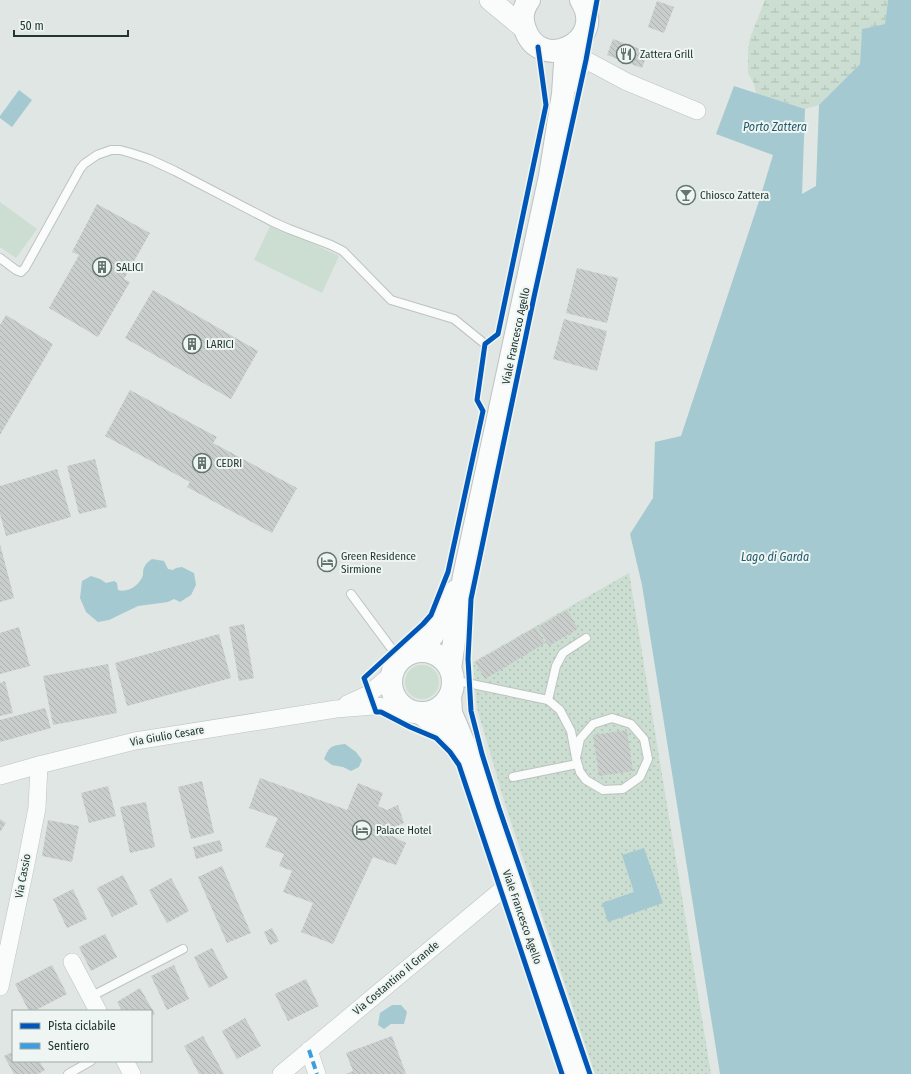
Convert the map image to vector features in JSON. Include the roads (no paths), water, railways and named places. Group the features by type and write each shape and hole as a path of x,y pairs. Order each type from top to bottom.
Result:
{"main road":[{"path":"529,0 526,4 523,20 524,28 532,42 545,50 576,52 586,27 587,12 583,2"},
{"path":"538,47 563,94"},
{"name":"Viale Francesco Agello","path":"576,52 563,94 548,181 464,576 451,681 451,713 471,760 510,883 576,1074"},
{"name":"Viale Francesco Agello","path":"402,662 433,635 464,576"},
{"path":"422,650 437,654 446,662 451,681 447,701 439,708 427,712 414,711 400,704 392,691 391,683 402,662 422,650"},
{"name":"Viale Francesco Agello","path":"414,711 446,734 471,760"}],"street":[{"path":"490,0 524,28"},
{"path":"576,52 627,82 697,111"},
{"name":"Via Giulio Cesare","path":"336,709 369,694 402,662"},
{"name":"Via Giulio Cesare","path":"0,776 135,741 336,709 374,706 414,711"},
{"name":"Via Cassio","path":"0,987 25,869 36,808 38,765"},
{"name":"Via Costantino il Grande","path":"282,1074 510,883"},
{"path":"72,962 94,1004"},
{"path":"309,1050 317,1074"},
{"path":"126,1062 132,1074"}],"lane":[{"path":"0,258 21,272 25,268 84,164 96,155 111,150 120,150 149,159 273,222 331,245 342,251 391,300 454,318 485,344"},
{"path":"351,594 402,662"},
{"path":"548,700 556,666 563,653 586,638"},
{"path":"451,681 548,700 560,710 571,731 576,761 580,772 586,780 603,790 623,789 640,777 648,759 644,739 631,724 612,718 593,724 580,739 576,761"},
{"path":"513,777 576,761"},
{"path":"94,1004 183,949"},
{"path":"68,1074 89,1062"}],"water":[{"name":"Lago di Garda","path":"888,0 911,0 911,1074 720,1074 642,585 630,534 653,498 655,442 681,436 773,155 716,134 734,86 805,109 802,194 816,186 819,105 860,64 862,29 885,24"},
{"path":"19,90 32,100 12,127 0,118 0,116"},
{"path":"152,559 164,561 168,569 173,570 182,567 194,573 196,585 191,595 180,602 174,599 168,602 138,606 109,620 98,622 86,612 80,598 82,581 91,576 106,583 114,581 117,583 118,590 122,591 130,589 139,582 143,575 144,567"},
{"path":"345,744 356,752 362,760 359,767 351,771 343,767 332,765 324,759 331,747"},
{"path":"644,848 663,903 608,922 602,903 634,892 622,855"},
{"path":"392,1005 401,1005 407,1012 404,1024 391,1024 384,1029 378,1025 380,1013"}],"place":[{"name":"Zattera Grill","path":"626,54"},
{"name":"Chiosco Zattera","path":"686,195"},
{"name":"SALICI","path":"102,267"},
{"name":"LARICI","path":"192,344"},
{"name":"CEDRI","path":"202,463"},
{"name":"Green Residence Sirmione","path":"327,562"},
{"name":"Palace Hotel","path":"362,830"}],"water label":[{"name":"Porto Zattera","path":"775,127"}]}
